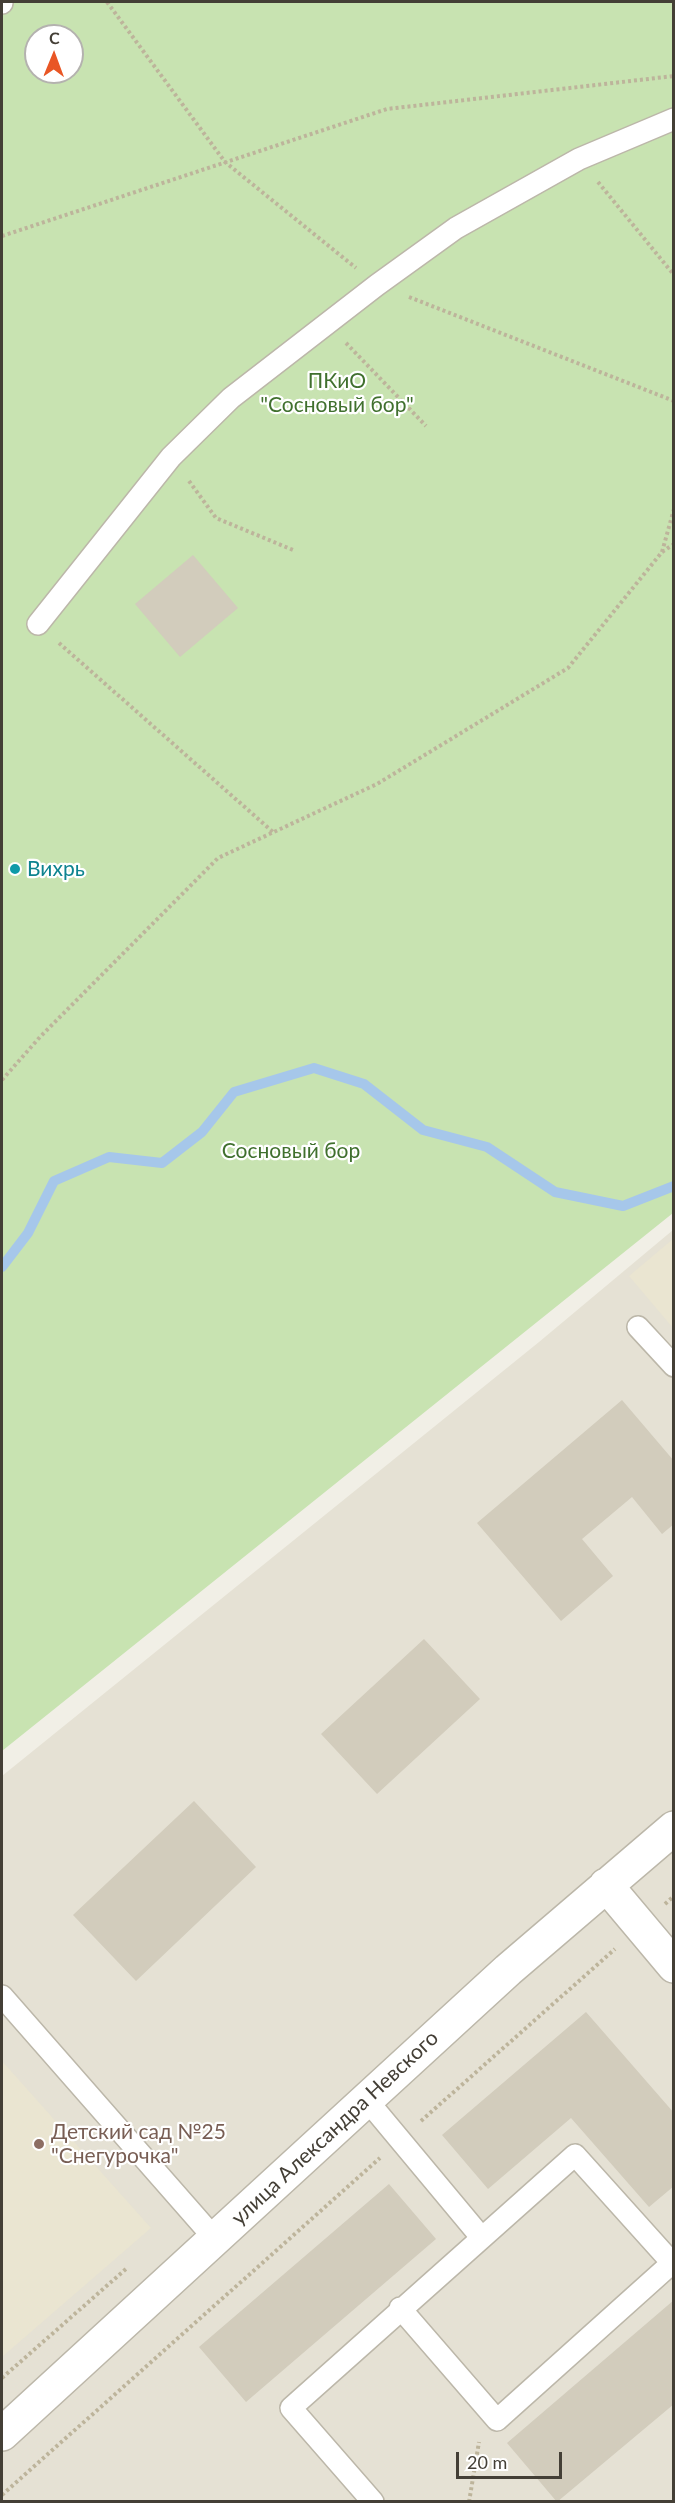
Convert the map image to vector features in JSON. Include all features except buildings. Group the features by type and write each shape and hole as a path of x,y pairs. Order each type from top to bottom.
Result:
{"street":[{"name":"улица Александра Невского","path":"2,2434 366,2099 606,1885 674,1828"},
{"path":"606,1885 674,1966"}],"lane":[{"path":"38,624 171,457 231,398 326,323 456,228 579,159 674,119"},
{"path":"638,1327 674,1366"},
{"path":"2,1996 215,2239"},
{"path":"366,2099 481,2237"},
{"path":"373,2502 291,2408 400,2308 575,2155 673,2264 497,2420 400,2308"}],"path":[{"path":"107,2 225,162 377,285 674,401"},
{"path":"2,236 387,109 674,76"},
{"path":"579,159 674,275"},
{"path":"326,323 426,426"},
{"path":"171,457 216,518 292,550"},
{"path":"662,552 674,509"},
{"path":"2,1080 40,1037 218,858 377,784 568,668 662,552 674,544"},
{"path":"38,624 273,832"},
{"path":"2,2495 674,1896"},
{"path":"469,2502 484,2405"}],"shaded area":[{"path":"673,1230 673,2501 2,2502 2,1776 539,1342"},
{"path":"673,1239 673,1328 629,1276"},
{"name":"Детский сад №25 \"Снегурочка\"","path":"2,2061 151,2228 2,2357"}],"green space":[{"name":"Сосновый бор","path":"2,2 673,2 673,1213 2,1751"}],"waterway":[{"path":"2,1267 28,1233 54,1181 109,1157 162,1163 202,1132 234,1092 314,1068 364,1084 423,1130 487,1147 555,1192 623,1206 674,1186"}],"place":[{"name":"Вихрь","path":"15,869"},
{"name":"Детский сад №25 \"Снегурочка\"","path":"39,2144"}],"park label":[{"name":"ПКиО \"Сосновый бор\"","path":"337,393"}]}
